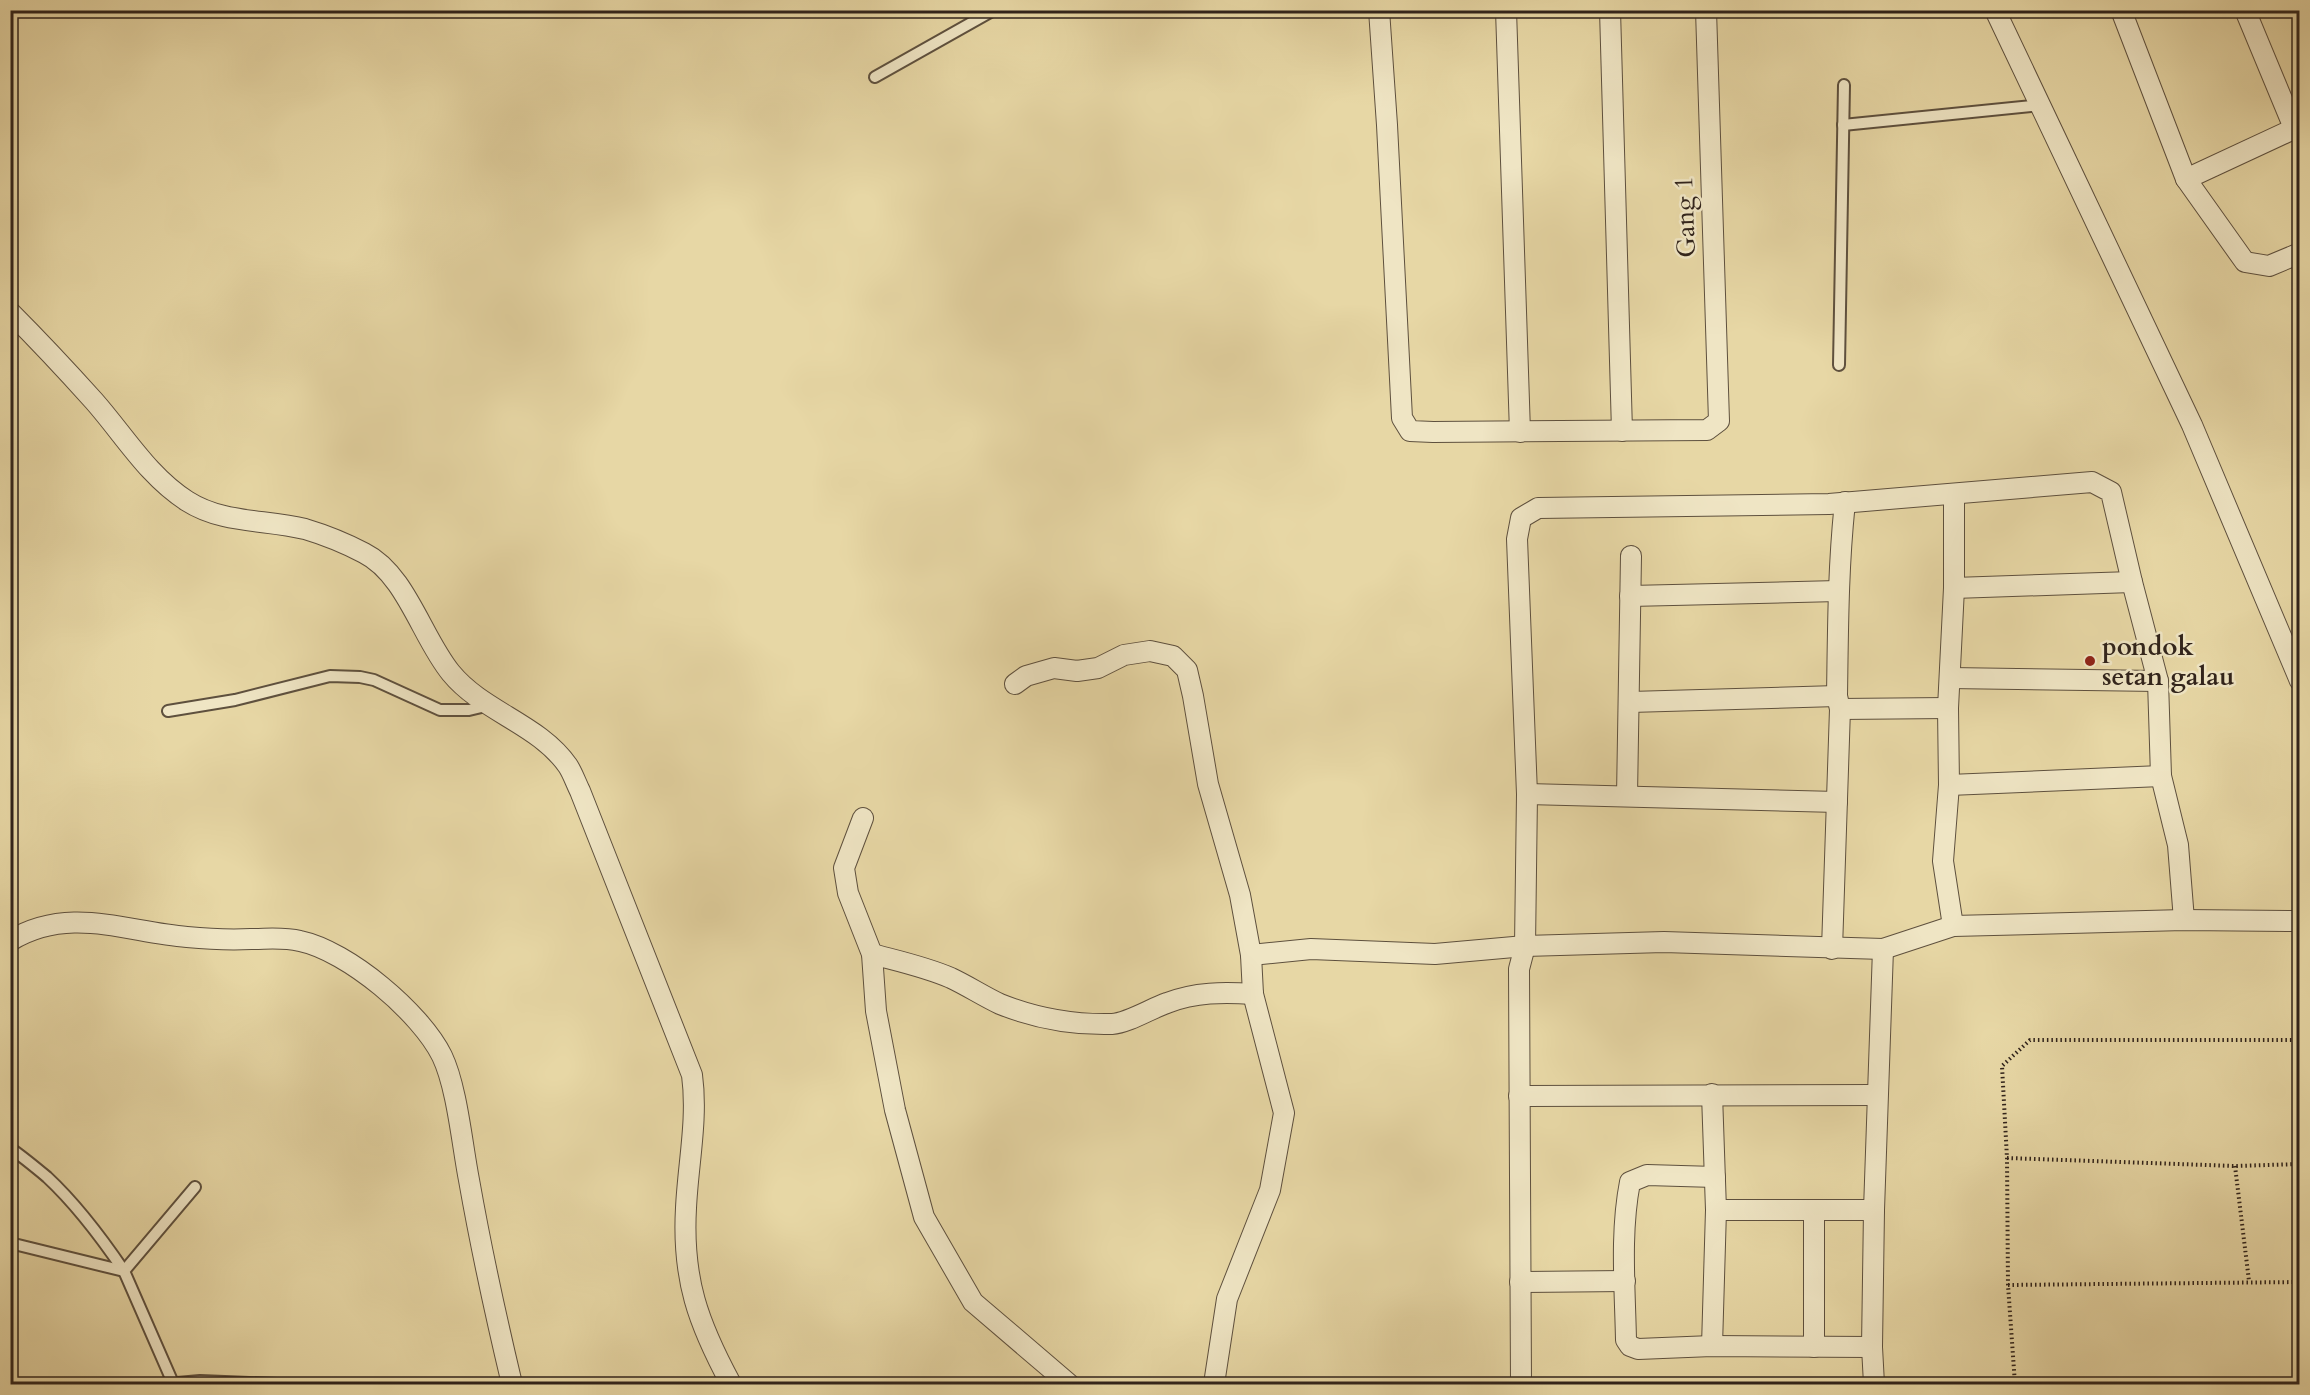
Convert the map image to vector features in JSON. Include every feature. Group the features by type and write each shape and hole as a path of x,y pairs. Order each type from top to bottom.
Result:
{"street":[{"path":"1379,10 1402,418 1410,431 1520,432 1622,431 1610,10"},
{"path":"1506,10 1520,432"},
{"name":"Gang 1","path":"1622,431 1707,430 1719,421 1706,10"},
{"path":"1995,10 2192,425 2300,681"},
{"path":"2121,10 2186,180 2245,262 2269,266 2300,253"},
{"path":"2186,180 2297,127 2245,10"},
{"path":"10,312 95,402 155,476 186,501 205,511 229,518 304,529 367,554 388,571 452,674 467,688 538,737 568,766 689,1063 694,1087 685,1246 689,1285 700,1320 731,1384"},
{"path":"1521,1384 1519,969 1525,946 1527,794 1517,539 1521,518 1538,508 1829,504 2092,482 2111,492 2158,681 2162,776 2178,845 2184,920"},
{"path":"1953,926 1943,861 1949,785 1948,708 1954,588 1954,494"},
{"path":"1832,948 1839,703 1838,591 1845,502"},
{"path":"1627,796 1631,556"},
{"path":"1954,588 2132,582"},
{"path":"1630,597 1838,591"},
{"path":"1015,684 1026,676 1054,668 1077,671 1098,668 1124,655 1150,651 1173,656 1187,670 1208,784 1239,895 1251,955 1253,994 1284,1113 1270,1190 1227,1299 1214,1384"},
{"path":"1950,678 2158,681"},
{"path":"1630,702 1839,703 1948,708"},
{"path":"1949,785 2162,776"},
{"path":"1527,794 1837,802"},
{"path":"862,818 844,868 848,893 872,954 876,1011 896,1110 924,1217 974,1302 1069,1384"},
{"path":"1251,955 1311,948 1460,953 1525,946 1664,942 1884,949 1953,926 2184,920 2300,921"},
{"path":"10,941 24,932 46,924 71,922 97,922 183,937 221,940 279,937 319,947 375,981 434,1041 446,1065 512,1384"},
{"path":"1874,1384 1872,1347 1874,1210 1884,949"},
{"path":"872,954 949,977 1000,1004 1052,1020 1114,1024 1145,1014 1186,996 1224,992 1253,994"},
{"path":"1712,1094 1716,1210 1712,1346"},
{"path":"1519,1096 1877,1095"},
{"path":"1715,1177 1647,1175 1630,1182 1626,1202 1625,1281 1626,1340 1630,1346 1638,1349 1712,1346 1872,1347"},
{"path":"1716,1210 1814,1212 1874,1210"},
{"path":"1814,1212 1814,1347"},
{"path":"1520,1282 1625,1281"}],"lane":[{"path":"874,77 994,10"},
{"path":"1839,364 1844,85"},
{"path":"1843,125 2041,105"},
{"path":"168,711 235,700 330,676 374,680 440,710 469,710 491,705"},
{"path":"10,1148 47,1177 70,1201 93,1227 124,1271 170,1384 200,1381 277,1384"},
{"path":"124,1271 195,1187"},
{"path":"10,1243 124,1271"}],"path":[{"path":"2015,1384 2008,1285 2007,1158 2002,1066 2030,1040 2300,1040"},
{"path":"2007,1158 2235,1166 2300,1164"},
{"path":"2235,1166 2249,1281"},
{"path":"2008,1285 2300,1281"}],"place":[{"name":"pondok setan galau","path":"2090,661"}]}
